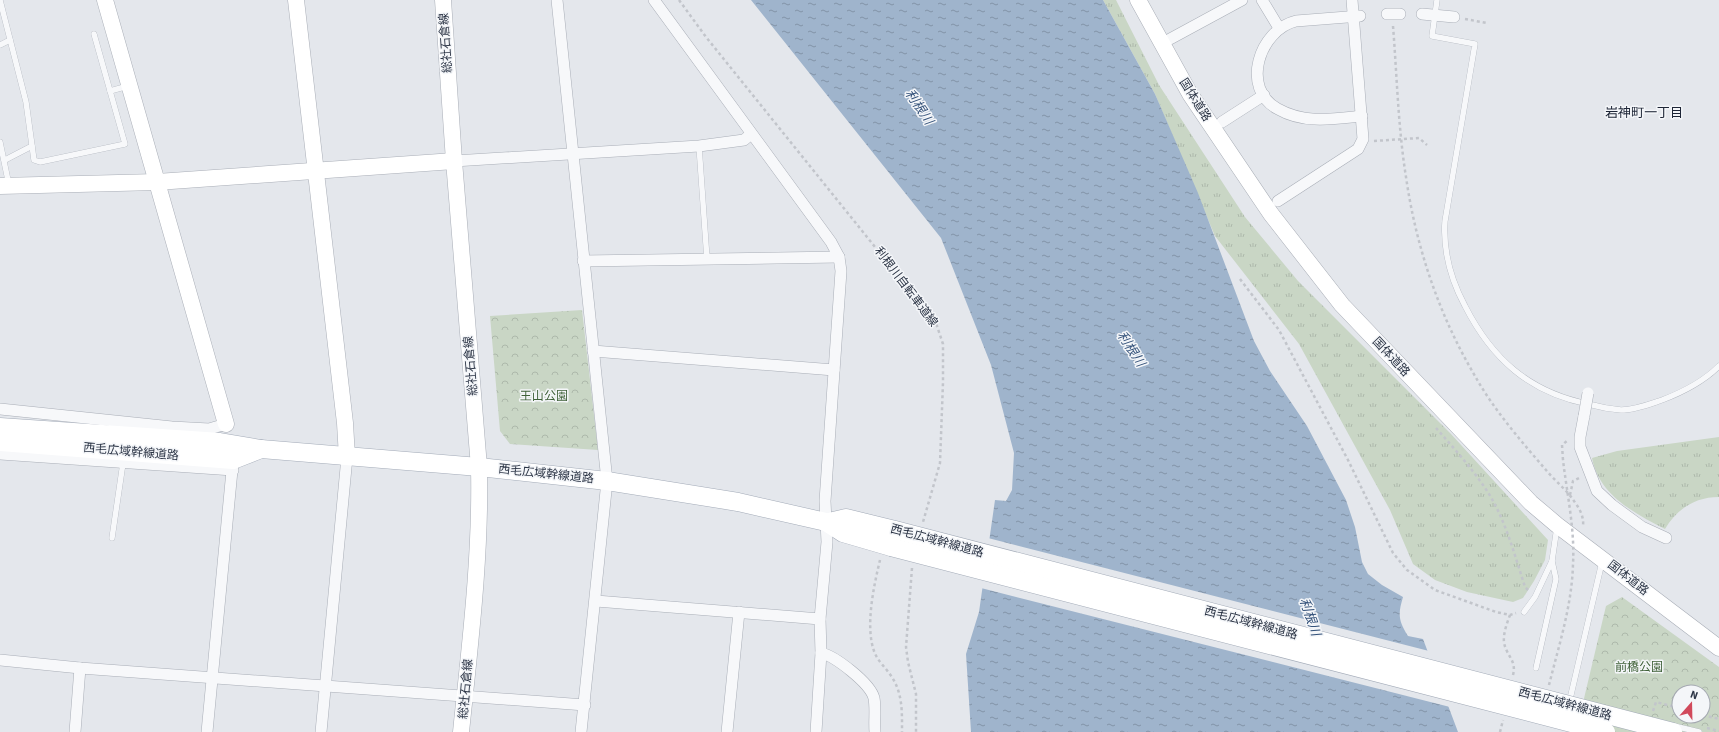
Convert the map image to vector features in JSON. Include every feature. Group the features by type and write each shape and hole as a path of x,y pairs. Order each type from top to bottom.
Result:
{"main road":[{"name":"西毛広域幹線道路","path":"0,427 28,436 233,465 261,449"},
{"name":"西毛広域幹線道路","path":"0,442 28,436 220,442 261,449 479,467 607,481 738,502 828,522 846,518 889,545 1606,732"},
{"name":"西毛広域幹線道路","path":"889,545 1673,732"}],"street":[{"path":"0,408 172,427 209,429 226,424 105,0"},
{"path":"296,0 345,423 347,457 321,732"},
{"name":"総社石倉線","path":"443,0 454,161 479,467 480,510 478,560 461,732"},
{"path":"556,0 607,481 596,601 581,732"},
{"path":"654,0 751,134 832,242 839,257 841,271 825,500 828,522 820,619 821,653 816,732"},
{"name":"国体道路","path":"1138,0 1190,94 1271,214 1342,305 1531,503 1557,525 1603,558 1719,648"},
{"path":"1170,39 1242,0"},
{"path":"1262,0 1279,28"},
{"path":"1278,201 1358,149 1364,140 1357,16 1352,0"},
{"path":"1387,14 1400,14"},
{"path":"1422,14 1435,14 1454,17"},
{"path":"1357,16 1296,21 1279,28 1268,39 1261,53 1257,78 1264,95 1269,102 1276,108 1291,116 1304,119 1328,119 1362,116"},
{"path":"1222,122 1264,95"},
{"path":"4,186 157,182 572,153 700,146 744,140 751,134"},
{"path":"583,261 839,257"},
{"path":"593,351 834,370"},
{"path":"1588,393 1580,437 1580,447 1597,491 1612,505 1642,527 1666,538"},
{"path":"0,454 123,463 233,465 207,732"},
{"path":"596,601 820,619"},
{"path":"727,732 739,612"},
{"path":"821,653 831,657 842,665 869,689 874,697 874,732"},
{"path":"0,660 80,668 465,695 585,705"},
{"path":"75,732 80,668"}],"lane":[{"path":"0,0 26,102 34,160 40,162 125,144 94,34"},
{"path":"1437,0 1432,36 1475,44 1445,221 1444,239 1455,286 1473,322 1487,344 1516,373 1535,386 1571,401 1622,410 1648,405 1680,394 1710,375 1719,366"},
{"path":"0,44 10,40"},
{"path":"110,91 130,85"},
{"path":"0,142 4,160 4,186"},
{"path":"4,160 32,146"},
{"path":"700,146 707,258"},
{"path":"112,538 123,463"},
{"path":"1524,612 1535,597 1552,560 1557,525"},
{"path":"1603,558 1570,699 1699,732"},
{"path":"1536,668 1556,579 1552,560"}],"path":[{"name":"利根川自転車道線","path":"679,0 711,43 929,314 938,330 944,351 940,463 922,527"},
{"path":"1454,17 1487,23"},
{"path":"1374,141 1418,138 1427,145"},
{"path":"1240,279 1279,330 1348,460 1393,553 1407,570 1435,590 1470,603 1510,615 1524,612"},
{"path":"1548,687 1569,600 1572,577 1573,545 1563,460"},
{"path":"1570,495 1573,481 1589,473"},
{"path":"889,545 872,605 871,641 878,660 890,674 899,691 902,707 902,732"},
{"path":"913,562 908,608 906,647 916,694 916,732"},
{"path":"1653,714 1656,702 1671,706"}],"green space":[{"path":"1103,0 1116,0 1159,85 1245,217 1298,281 1451,434 1548,540 1545,560 1523,598 1513,602 1467,592 1435,580 1413,564 1390,510 1299,344 1215,236 1155,94"},
{"name":"王山公園","path":"582,310 598,450 510,444 500,431 490,316"},
{"path":"1719,437 1719,497 1702,499 1681,510 1665,529 1630,509 1610,493 1596,471 1592,458 1617,451"},
{"name":"前橋公園","path":"1622,597 1719,667 1719,732 1576,732 1606,606"}],"water":[{"name":"利根川","path":"751,0 1103,0 1155,94 1198,193 1254,341 1270,371 1307,426 1346,500 1355,527 1362,562 1368,574 1382,585 1403,597 1400,608 1402,626 1408,636 1423,639 1458,732 971,732 966,654 979,612 995,500 1006,501 1012,490 1014,453 991,365 941,238"}],"pier":[{"path":"988,538 1429,651 1450,707 981,588"}],"district":[{"name":"岩神町一丁目","path":"1644,113"}]}
